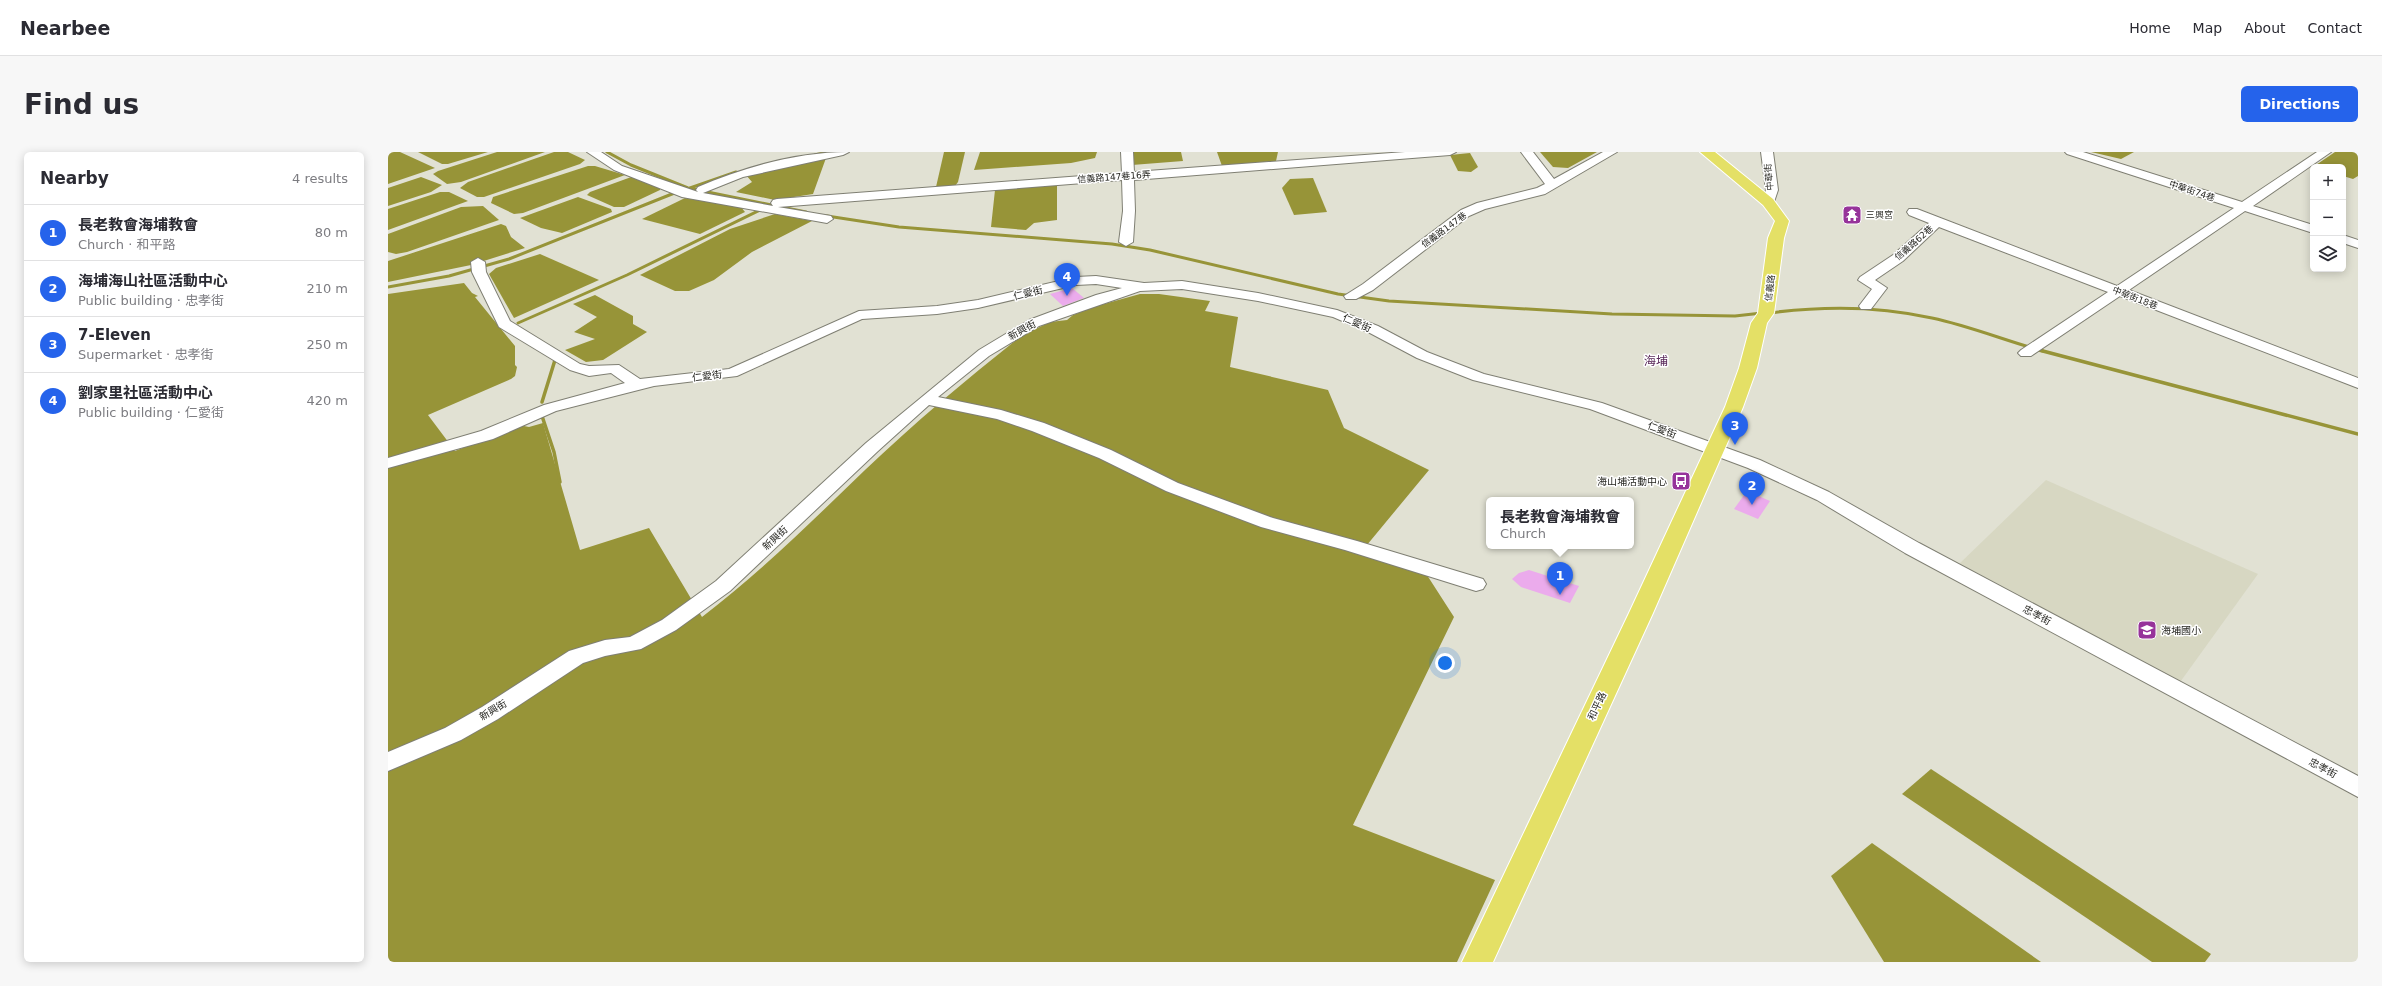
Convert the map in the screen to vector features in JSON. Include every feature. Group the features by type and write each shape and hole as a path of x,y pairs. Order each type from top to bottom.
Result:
{"main road":[{"name":"信義路","path":"1706,152 1768,202 1782,221 1776,238 1767,311 1759,324 1748,368 1734,407 1714,449"},
{"name":"和平路","path":"1477,962 1641,613 1714,449"}],"street":[{"path":"592,152 618,168 688,189 827,219"},
{"path":"613,152 623,159 688,189 838,213"},
{"path":"688,189 741,169 822,152"},
{"path":"688,189 739,174 843,152"},
{"path":"1126,242 1129,211 1127,152"},
{"name":"信義路147巷16弄","path":"777,203 1450,152"},
{"path":"1527,152 1552,185"},
{"name":"信義路147巷","path":"1351,296 1368,287 1465,213 1481,206 1527,196 1552,185 1611,152"},
{"name":"中華街","path":"1767,152 1772,190 1768,202"},
{"name":"中華街74巷","path":"2071,152 2310,228"},
{"path":"2029,350 2245,208 2325,152"},
{"name":"中華街18巷","path":"1913,212 2358,383"},
{"name":"信義路62巷","path":"1866,306 1880,288 1865,280 1898,258 1937,222"},
{"path":"2346,240 2358,244"},
{"path":"478,265 504,324 575,367 589,370 614,368 638,385"},
{"name":"仁愛街","path":"388,462 487,435 550,408 638,385 732,373 859,314 937,310 978,304 1076,281 1096,280 1144,287 1182,285 1258,297 1336,314 1373,329 1422,355 1478,378 1596,406 1714,449"},
{"name":"新興街","path":"388,762 453,734 490,713 576,657 634,644 645,640 724,586 872,447 984,353 1023,328 1072,308 1144,287"},
{"path":"927,400 1001,415 1104,454 1172,487 1267,523 1350,545 1476,584"},
{"name":"忠孝街","path":"1714,449 1754,464 1823,496 1912,548 2358,787"}],"shaded area":[{"path":"388,152 400,152 435,168 388,184"},
{"path":"418,152 488,152 448,164 442,164"},
{"path":"497,152 545,152 461,182 447,184 433,174 438,171"},
{"path":"554,152 568,152 585,160 580,164 484,197 477,197 460,188 468,182"},
{"path":"944,152 965,152 958,182 955,186 936,187"},
{"path":"980,152 1097,152 1095,158 1071,163 974,170"},
{"path":"1132,152 1181,152 1183,161 1132,165"},
{"path":"1217,152 1278,152 1276,161 1222,166"},
{"path":"1540,152 1597,152 1568,168 1553,167"},
{"path":"2091,152 2134,152 2121,159"},
{"path":"2335,152 2358,152 2358,176 2353,179 2346,177 2346,164 2317,164"},
{"path":"1470,153 1478,167 1471,172 1458,171 1450,155"},
{"path":"826,158 813,194 775,200 736,192 752,182 746,175"},
{"path":"588,166 595,166 625,175 523,213 514,214 491,203 493,197"},
{"path":"634,176 660,188 660,190 624,207 614,207 587,195 590,192"},
{"path":"421,177 442,185 431,192 388,206 388,188"},
{"path":"1313,178 1327,212 1294,215 1282,188 1290,179"},
{"path":"1057,185 1057,220 1034,223 1026,230 991,227 995,190"},
{"path":"440,192 449,192 468,201 388,230 388,209"},
{"path":"578,197 611,209 612,212 562,233 541,228 520,218"},
{"path":"685,198 741,207 745,212 700,234 642,219"},
{"path":"483,206 499,220 407,252 396,254 388,252 388,234 461,207"},
{"path":"775,214 812,221 752,252 714,280 689,291 675,291 640,275 730,229"},
{"path":"501,224 506,226 511,237 525,248 471,265 388,282 388,261"},
{"path":"540,254 599,280 514,318 489,274 496,268"},
{"path":"464,283 472,293 478,296 475,297 515,346 515,365 517,367 515,376 428,415 455,451 519,425 529,427 543,423 580,550 649,528 702,617 765,565 922,418 961,384 1021,336 1050,322 1067,320 1073,315 1093,307 1140,294 1159,294 1210,301 1205,311 1238,317 1230,367 1328,390 1344,428 1429,470 1362,551 1425,572 1454,617 1353,825 1495,880 1457,962 388,962 388,294"},
{"path":"595,295 633,316 633,324 647,332 603,360 586,362 565,350 595,339 574,332 597,317 573,304"},
{"name":"海埔國小","path":"2046,480 2258,574 2178,685 1958,565"},
{"path":"1931,769 2211,954 2205,962 2152,962 1902,794"},
{"path":"1872,843 2041,962 1884,962 1831,876"}],"building":[{"path":"1072,288 1084,298 1063,306 1050,294"},
{"path":"1747,491 1770,501 1758,519 1734,509"},
{"path":"1529,570 1579,586 1570,603 1521,587 1512,579 1519,573"}],"waterway":[{"path":"607,152 631,165 688,188 806,212"},
{"path":"815,155 827,152"},
{"path":"690,188 736,172"},
{"path":"388,287 449,276 509,259 677,192"},
{"path":"518,323 627,275 764,208"},
{"path":"827,216 899,227 1112,244 1150,250 1338,294 1389,301 1612,314 1735,316 1762,313"},
{"path":"1769,313 1830,308 1892,311 1946,321 2043,351"},
{"path":"2039,350 2358,434"},
{"path":"542,402 555,360 553,358"},
{"path":"541,413 554,452 560,482"}],"place":[{"name":"三興宮","path":"1852,215"},
{"name":"劉家里社區活動中心","path":"1067,296"},
{"name":"7-Eleven","path":"1735,445"},
{"name":"海山埔活動中心","path":"1681,481"},
{"name":"海埔海山社區活動中心","path":"1752,505"},
{"name":"長老教會海埔教會","path":"1560,595"},
{"name":"海埔國小","path":"2147,630"}],"district":[{"name":"海埔","path":"1656,361"}]}
